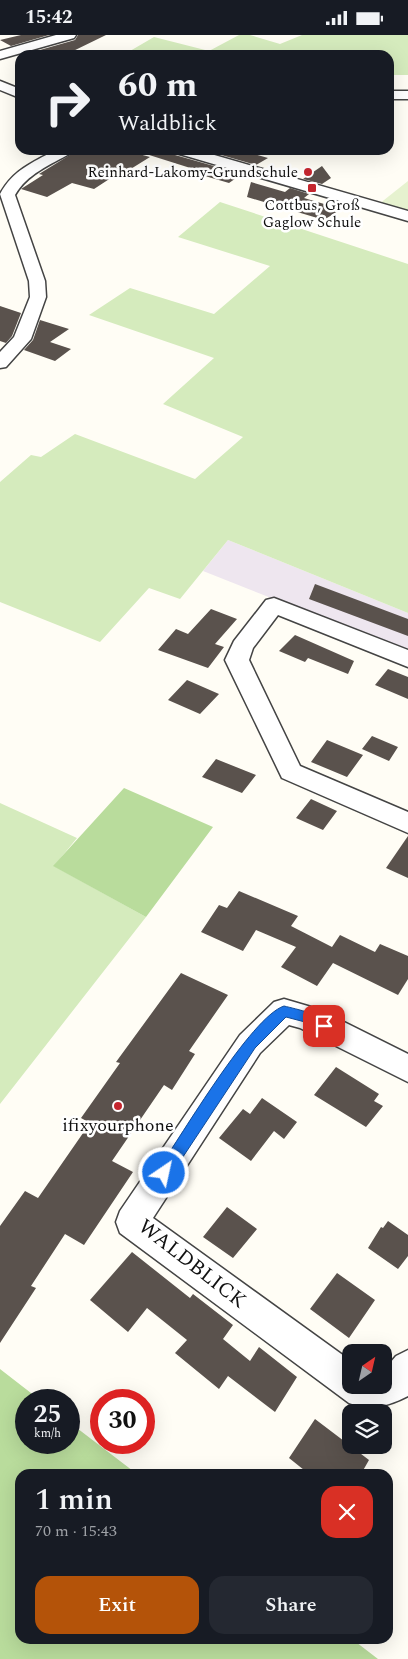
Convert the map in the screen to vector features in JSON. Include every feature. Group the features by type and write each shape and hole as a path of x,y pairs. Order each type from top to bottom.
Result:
{"street":[{"path":"18,50 70,35"},
{"path":"0,55 15,51"},
{"path":"0,85 15,91"},
{"path":"394,95 408,95"},
{"path":"0,363 38,297 37,281 8,195 15,181 57,155"},
{"path":"198,155 408,215"},
{"path":"408,659 274,605 242,646 238,660 290,772 408,823"},
{"name":"WALDBLICK","path":"342,1376 132,1221 250,1044 284,1011 308,1018 408,1069"},
{"path":"392,1386 404,1377 408,1368"}],"shaded area":[{"path":"228,540 408,613 408,652 203,571"}],"green space":[{"path":"239,35 250,35 280,44 302,35 408,35 408,75 394,75 394,50 211,50"},
{"path":"154,37 205,50 132,50"},
{"path":"408,181 408,212 379,204"},
{"path":"220,202 408,264 408,613 228,540 180,599 149,588 100,642 0,602 0,482 31,455 41,457 75,434 195,479 243,437 163,404 214,358 89,315 130,288 214,314 270,266 178,237"},
{"path":"124,788 213,827 146,917 53,866"},
{"path":"0,803 77,838 54,866 146,917 0,1104"},
{"path":"0,1369 26,1389 15,1389 15,1454 80,1454 80,1430 90,1438 90,1454 111,1454 130,1469 15,1469 15,1644 358,1644 378,1659 0,1659"}],"building":[{"path":"21,35 49,35 11,46 0,40"},
{"path":"78,35 106,35 75,50 40,50 75,40"},
{"path":"70,155 143,155 150,157 121,175 117,174 94,189 72,183 47,197 21,189 43,175 39,174"},
{"path":"149,155 175,155 242,174 229,183 198,174 203,172"},
{"path":"221,155 258,155 268,158 256,165"},
{"path":"322,166 331,178 322,184 303,179"},
{"path":"251,182 285,192 290,188 309,194 304,198 341,209 324,220 247,197"},
{"path":"0,306 21,313 12,336 6,343 0,341"},
{"path":"40,320 69,329 50,342 71,349 55,361 24,350 33,340"},
{"path":"315,584 408,619 408,636 309,599"},
{"path":"211,609 237,619 215,644 224,647 208,668 158,650 176,629 188,634"},
{"path":"295,635 354,661 348,674 308,658 305,662 279,651"},
{"path":"388,669 408,677 408,699 375,685"},
{"path":"187,680 219,694 200,714 168,700"},
{"path":"372,736 398,747 389,761 362,749"},
{"path":"327,740 363,755 347,777 311,762"},
{"path":"216,759 256,775 242,793 202,777"},
{"path":"311,799 337,811 323,830 296,818"},
{"path":"408,836 408,878 386,868"},
{"path":"239,891 298,916 291,926 332,947 340,935 375,952 380,944 408,956 408,979 398,995 333,963 317,986 281,967 296,947 256,930 243,951 201,932 219,905 227,908"},
{"path":"181,973 228,995 189,1051 195,1054 172,1090 164,1085 112,1161 133,1172 84,1245 65,1234 31,1286 36,1288 0,1343 0,1226 25,1191 38,1198 90,1123 81,1118 120,1063 116,1062"},
{"path":"336,1067 379,1094 374,1101 383,1106 366,1127 314,1095"},
{"path":"262,1098 297,1122 284,1139 274,1131 251,1161 219,1138 243,1109 250,1114"},
{"path":"227,1207 257,1229 233,1258 203,1237"},
{"path":"388,1221 408,1235 408,1256 398,1269 368,1248 381,1227 383,1228"},
{"path":"132,1252 190,1298 193,1294 233,1325 223,1339 250,1361 259,1347 297,1377 275,1412 228,1376 219,1389 175,1353 187,1340 147,1308 128,1332 90,1300"},
{"path":"337,1273 375,1300 349,1338 310,1309"},
{"path":"315,1419 342,1440 342,1454 361,1454 369,1460 364,1469 303,1469 289,1458"}],"place":[{"name":"Reinhard-Lakomy-Grundschule","path":"308,172"},
{"name":"Cottbus, Groß Gaglow Schule","path":"312,188"},
{"name":"ifixyourphone","path":"118,1106"}],"route":[{"path":"164,1173 250,1044 284,1011 308,1018 324,1026"}]}
